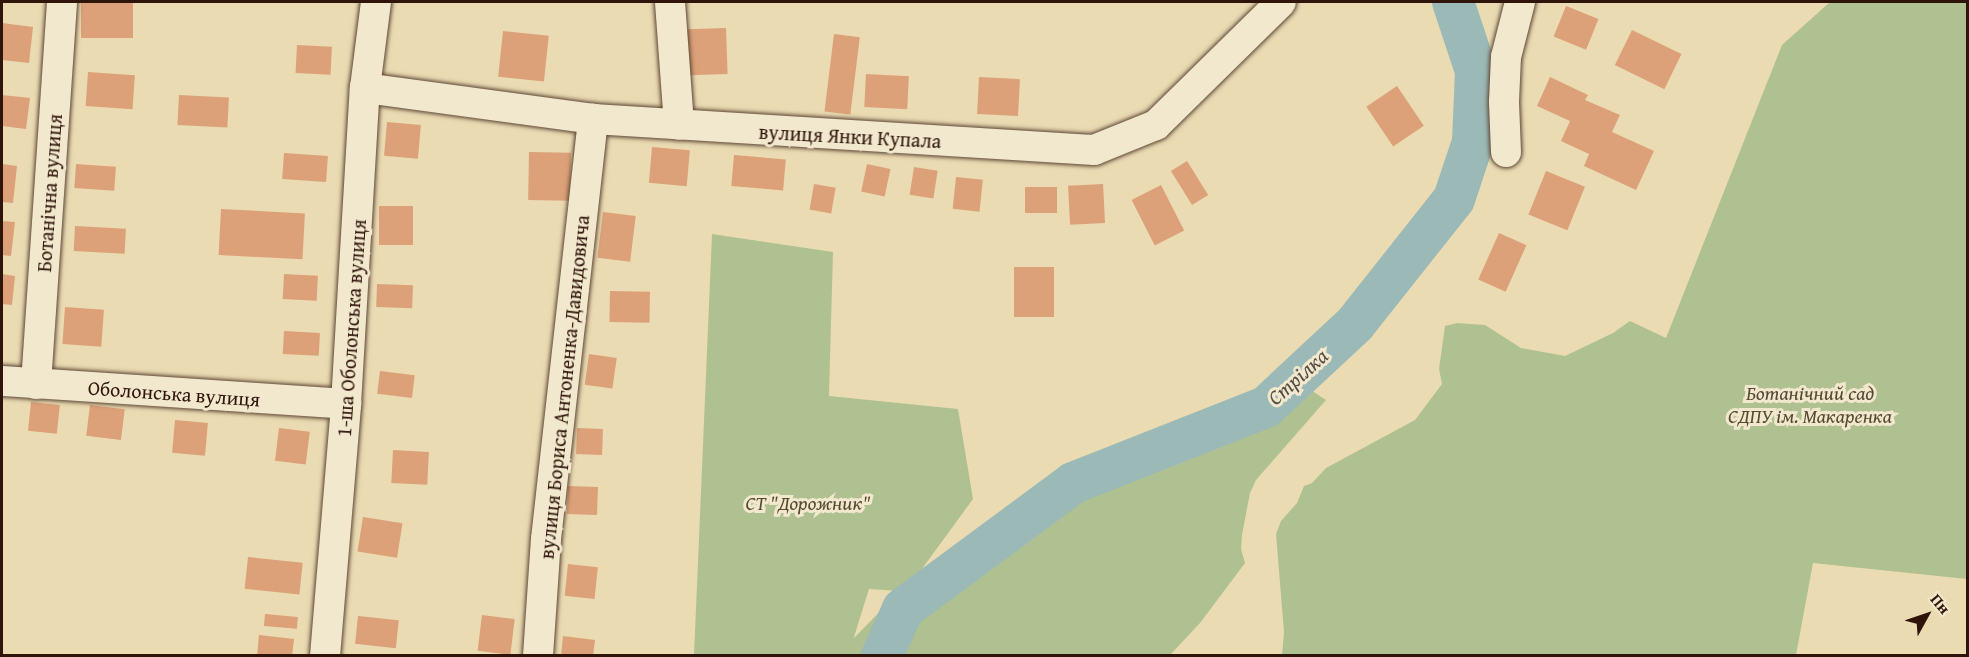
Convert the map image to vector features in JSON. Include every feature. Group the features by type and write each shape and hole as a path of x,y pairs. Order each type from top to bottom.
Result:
{"street":[{"name":"Ботанічна вулиця","path":"36,384 62,2"},
{"name":"1-ша Оболонська вулиця","path":"325,656 346,404 365,88 376,2"},
{"path":"670,2 680,125"},
{"name":"вулиця Янки Купала","path":"365,88 593,118 1094,150 1156,125 1281,2"},
{"path":"1506,152 1504,102 1506,57 1520,2"},
{"name":"вулиця Бориса Антоненка-Давидовича","path":"538,656 546,539 593,118"},
{"name":"Оболонська вулиця","path":"2,381 346,404"}],"green space":[{"name":"Ботанічний сад СДПУ ім. Макаренка","path":"1830,2 1967,2 1967,579 1813,563 1796,655 1282,655 1284,632 1276,534 1281,521 1297,503 1304,486 1312,483 1326,468 1415,420 1442,384 1439,369 1445,326 1457,323 1485,325 1521,348 1565,356 1613,333 1630,321 1666,338 1782,45"},
{"name":"СТ \"Дорожник\"","path":"712,234 833,252 829,396 958,409 973,499 916,577 931,565 1027,512 1136,444 1179,438 1300,383 1326,400 1256,480 1250,493 1242,535 1241,549 1245,563 1200,623 1170,655 694,655","holes":["869,589 900,591 854,638"]}],"building":[{"path":"81,2 133,2 133,38 81,38"},
{"path":"1566,6 1598,19 1586,50 1554,37"},
{"path":"2,23 33,27 29,63 2,60"},
{"path":"726,28 728,74 689,75 687,29"},
{"path":"1632,30 1681,54 1664,89 1615,65"},
{"path":"503,31 549,36 544,82 498,77"},
{"path":"834,34 860,37 850,115 824,111"},
{"path":"297,45 332,47 330,75 296,73"},
{"path":"88,72 135,75 133,109 86,106"},
{"path":"866,74 909,76 907,109 864,107"},
{"path":"979,77 1020,79 1018,116 977,114"},
{"path":"1550,77 1588,95 1585,100 1620,115 1612,132 1654,151 1636,190 1584,166 1589,154 1561,141 1570,121 1537,106"},
{"path":"1397,86 1424,126 1393,146 1366,107"},
{"path":"2,95 30,98 26,129 2,126"},
{"path":"179,95 229,98 227,128 177,125"},
{"path":"387,122 421,125 418,159 384,156"},
{"path":"652,147 690,150 687,186 649,183"},
{"path":"529,152 571,153 570,201 528,200"},
{"path":"284,153 328,156 326,182 282,179"},
{"path":"734,155 786,160 783,190 731,186"},
{"path":"1187,161 1208,195 1192,205 1171,171"},
{"path":"2,164 17,166 13,203 2,202"},
{"path":"76,164 116,167 114,191 74,188"},
{"path":"867,164 890,169 885,196 861,191"},
{"path":"914,167 938,171 933,198 910,195"},
{"path":"1546,171 1585,187 1567,230 1528,215"},
{"path":"956,177 983,180 980,212 953,209"},
{"path":"814,184 836,188 831,213 809,210"},
{"path":"1103,184 1105,223 1070,225 1068,186"},
{"path":"1161,185 1184,230 1155,245 1132,200"},
{"path":"1025,187 1057,187 1057,213 1025,213"},
{"path":"379,206 413,206 413,245 379,245"},
{"path":"221,209 305,213 302,259 219,255"},
{"path":"603,212 636,216 630,262 597,258"},
{"path":"2,221 15,222 11,256 2,255"},
{"path":"75,226 126,229 125,254 74,251"},
{"path":"1499,233 1526,245 1506,292 1478,280"},
{"path":"1014,267 1054,267 1054,317 1014,317"},
{"path":"2,274 15,276 12,305 2,304"},
{"path":"284,274 318,276 317,301 283,299"},
{"path":"377,284 413,285 412,308 376,307"},
{"path":"610,291 650,292 649,323 609,322"},
{"path":"65,307 104,310 101,347 62,344"},
{"path":"284,331 320,333 319,356 283,354"},
{"path":"589,354 617,358 612,389 585,385"},
{"path":"380,371 415,375 412,398 377,394"},
{"path":"31,402 60,405 57,434 28,431"},
{"path":"90,405 125,409 121,440 86,436"},
{"path":"175,420 208,423 205,456 172,453"},
{"path":"279,428 310,432 306,465 275,461"},
{"path":"577,428 603,429 602,455 576,454"},
{"path":"393,450 429,452 427,485 391,483"},
{"path":"568,486 598,487 597,515 567,514"},
{"path":"363,517 403,523 397,558 358,552"},
{"path":"248,557 303,563 299,595 245,589"},
{"path":"568,564 598,567 594,599 565,596"},
{"path":"265,614 298,617 297,629 264,626"},
{"path":"482,615 515,619 510,655 478,651"},
{"path":"358,616 399,620 396,648 355,644"},
{"path":"259,635 294,639 292,656 257,656"},
{"path":"563,636 595,640 593,656 561,656"}],"waterway":[{"name":"Стрілка","path":"882,656 903,609 1073,483 1266,407 1355,324 1454,199 1473,142 1476,71 1453,2"}]}
